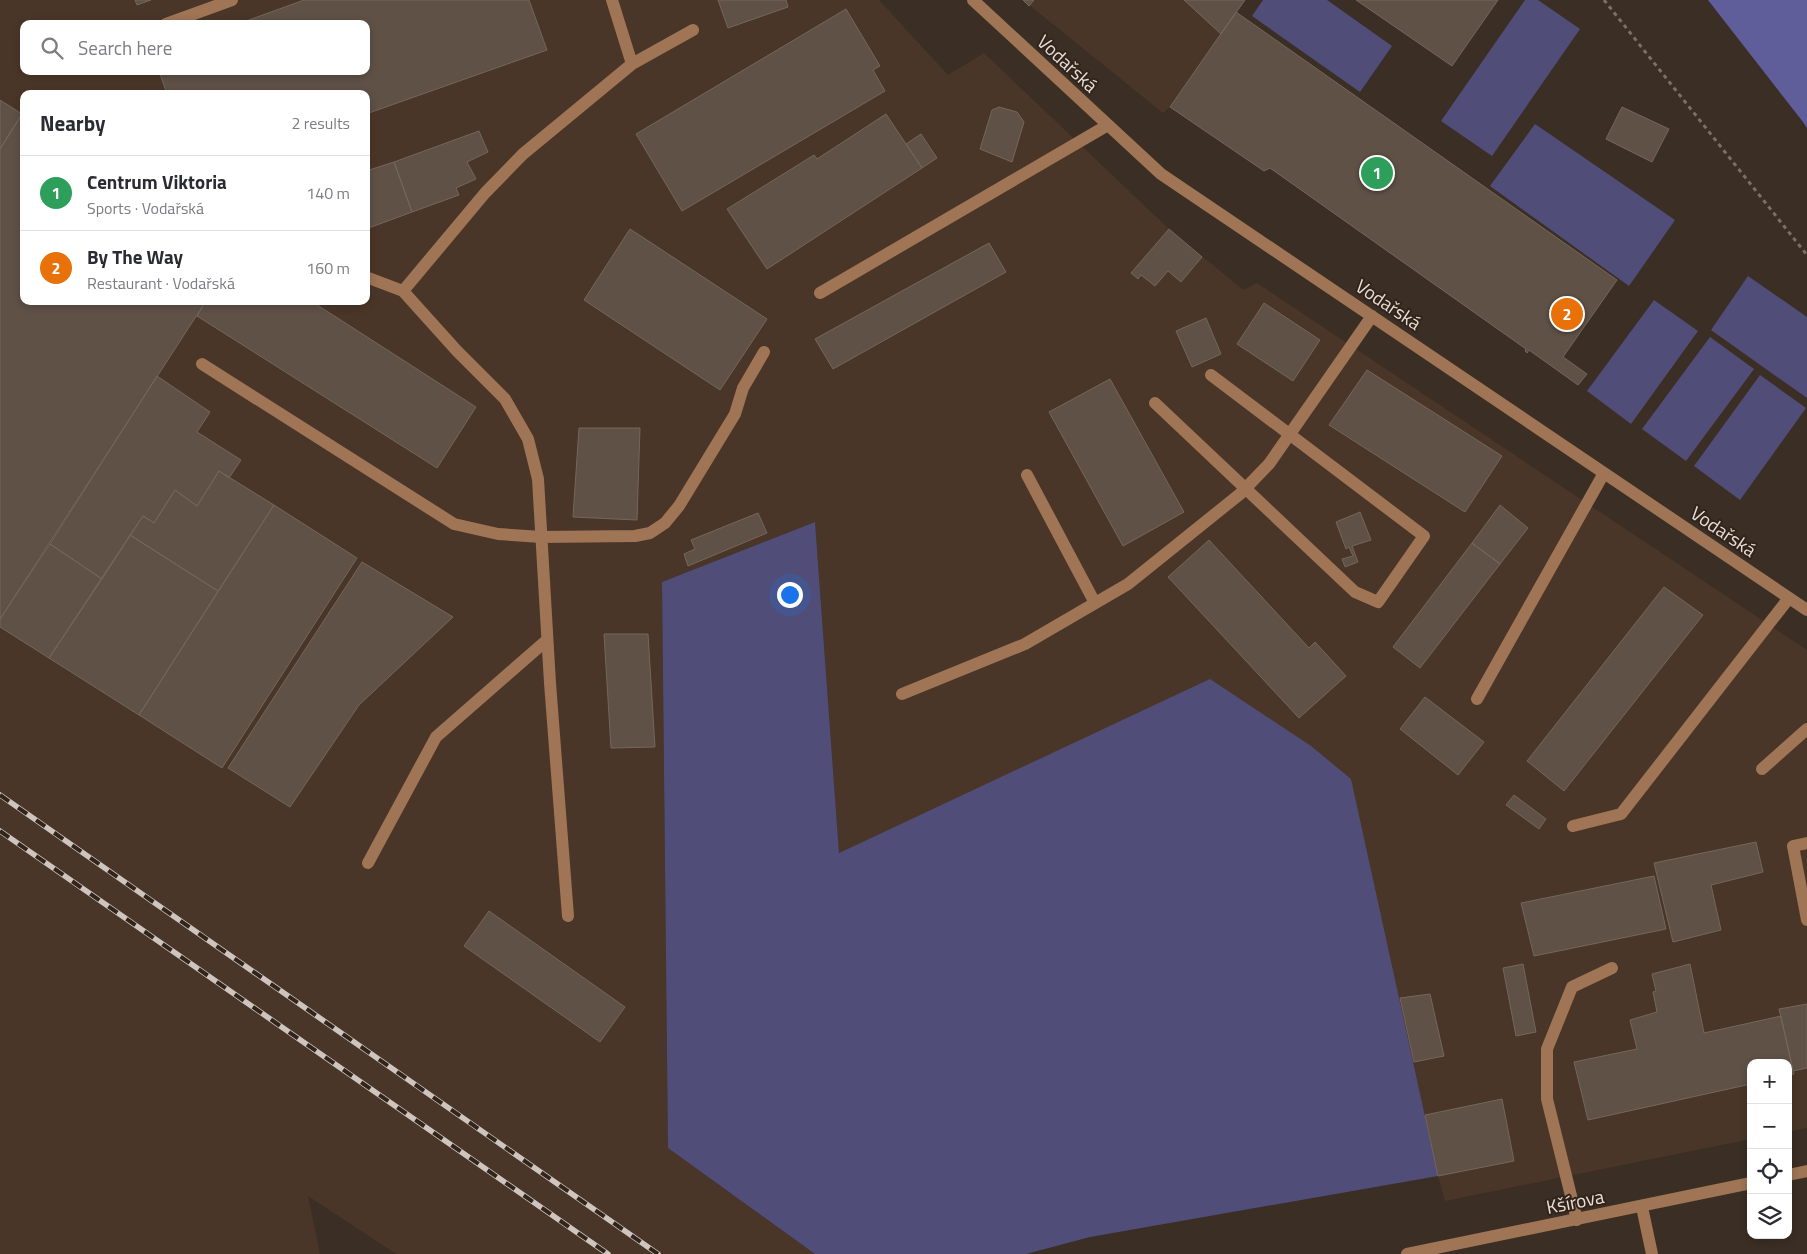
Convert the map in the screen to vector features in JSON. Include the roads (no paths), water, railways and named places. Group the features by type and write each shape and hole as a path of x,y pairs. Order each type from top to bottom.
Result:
{"street":[{"path":"177,20 232,0"},
{"path":"612,0 632,64"},
{"name":"Vodařská","path":"973,0 1161,174 1807,610"},
{"path":"403,291 485,193 523,154 632,64 693,30"},
{"path":"820,293 1108,125"},
{"path":"370,279 403,291 457,351 505,399 528,439 538,479 547,640 568,916"},
{"path":"902,694 1025,644 1128,584 1245,489 1269,464 1372,316"},
{"path":"202,364 454,524 498,534 541,538 635,536 650,533 665,523 679,506 735,414 744,388 764,352"},
{"path":"1155,403 1355,592 1378,602 1424,536 1211,375"},
{"path":"1477,700 1604,473"},
{"path":"1028,475 1095,603"},
{"path":"1573,826 1621,814 1790,598"},
{"path":"368,863 436,737 547,640"},
{"path":"1762,769 1807,729"},
{"path":"1807,843 1792,846 1807,920"},
{"path":"1577,1220 1547,1099 1547,1049 1572,987 1612,968"},
{"path":"1792,1174 1807,1171"},
{"name":"Kšírova","path":"1407,1254 1747,1184"},
{"path":"1642,1207 1652,1254"}],"railway":[{"path":"0,795 658,1254"},
{"path":"0,831 608,1254"}],"place":[{"name":"Centrum Viktoria","path":"1377,173"},
{"name":"By The Way","path":"1567,314"}]}
